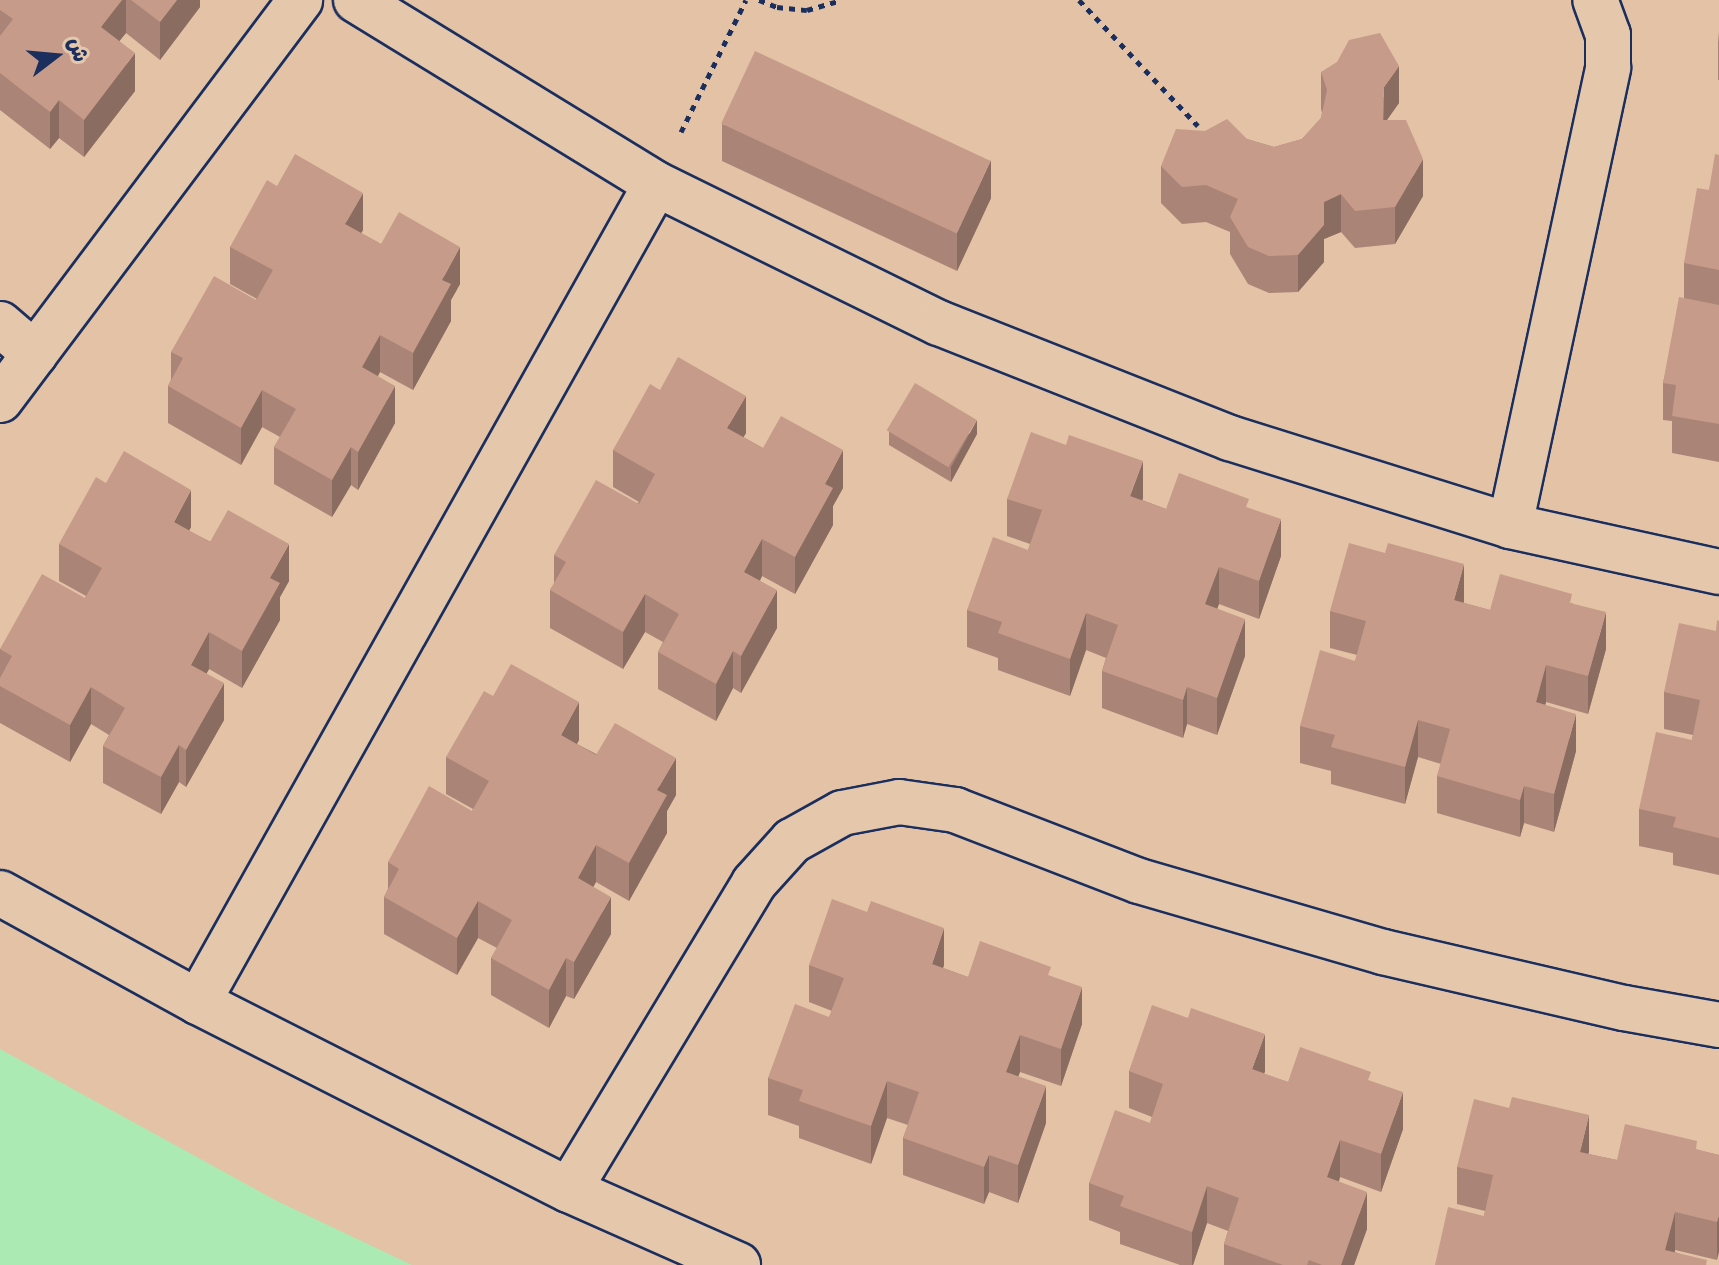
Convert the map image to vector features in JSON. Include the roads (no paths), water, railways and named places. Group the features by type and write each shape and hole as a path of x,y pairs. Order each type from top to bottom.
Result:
{"street":[{"path":"0,400 300,0"},
{"path":"356,0 656,184 939,323 1230,438 1510,526 1719,572"},
{"path":"1510,526 1608,67 1608,35 1595,0"},
{"path":"198,1002 656,184"},
{"path":"0,324 35,354"},
{"path":"569,1190 754,883 792,841 842,813 899,802 955,810 1139,881 1383,952 1624,1008 1719,1025"},
{"path":"0,893 198,1002 569,1190 738,1265"}]}
